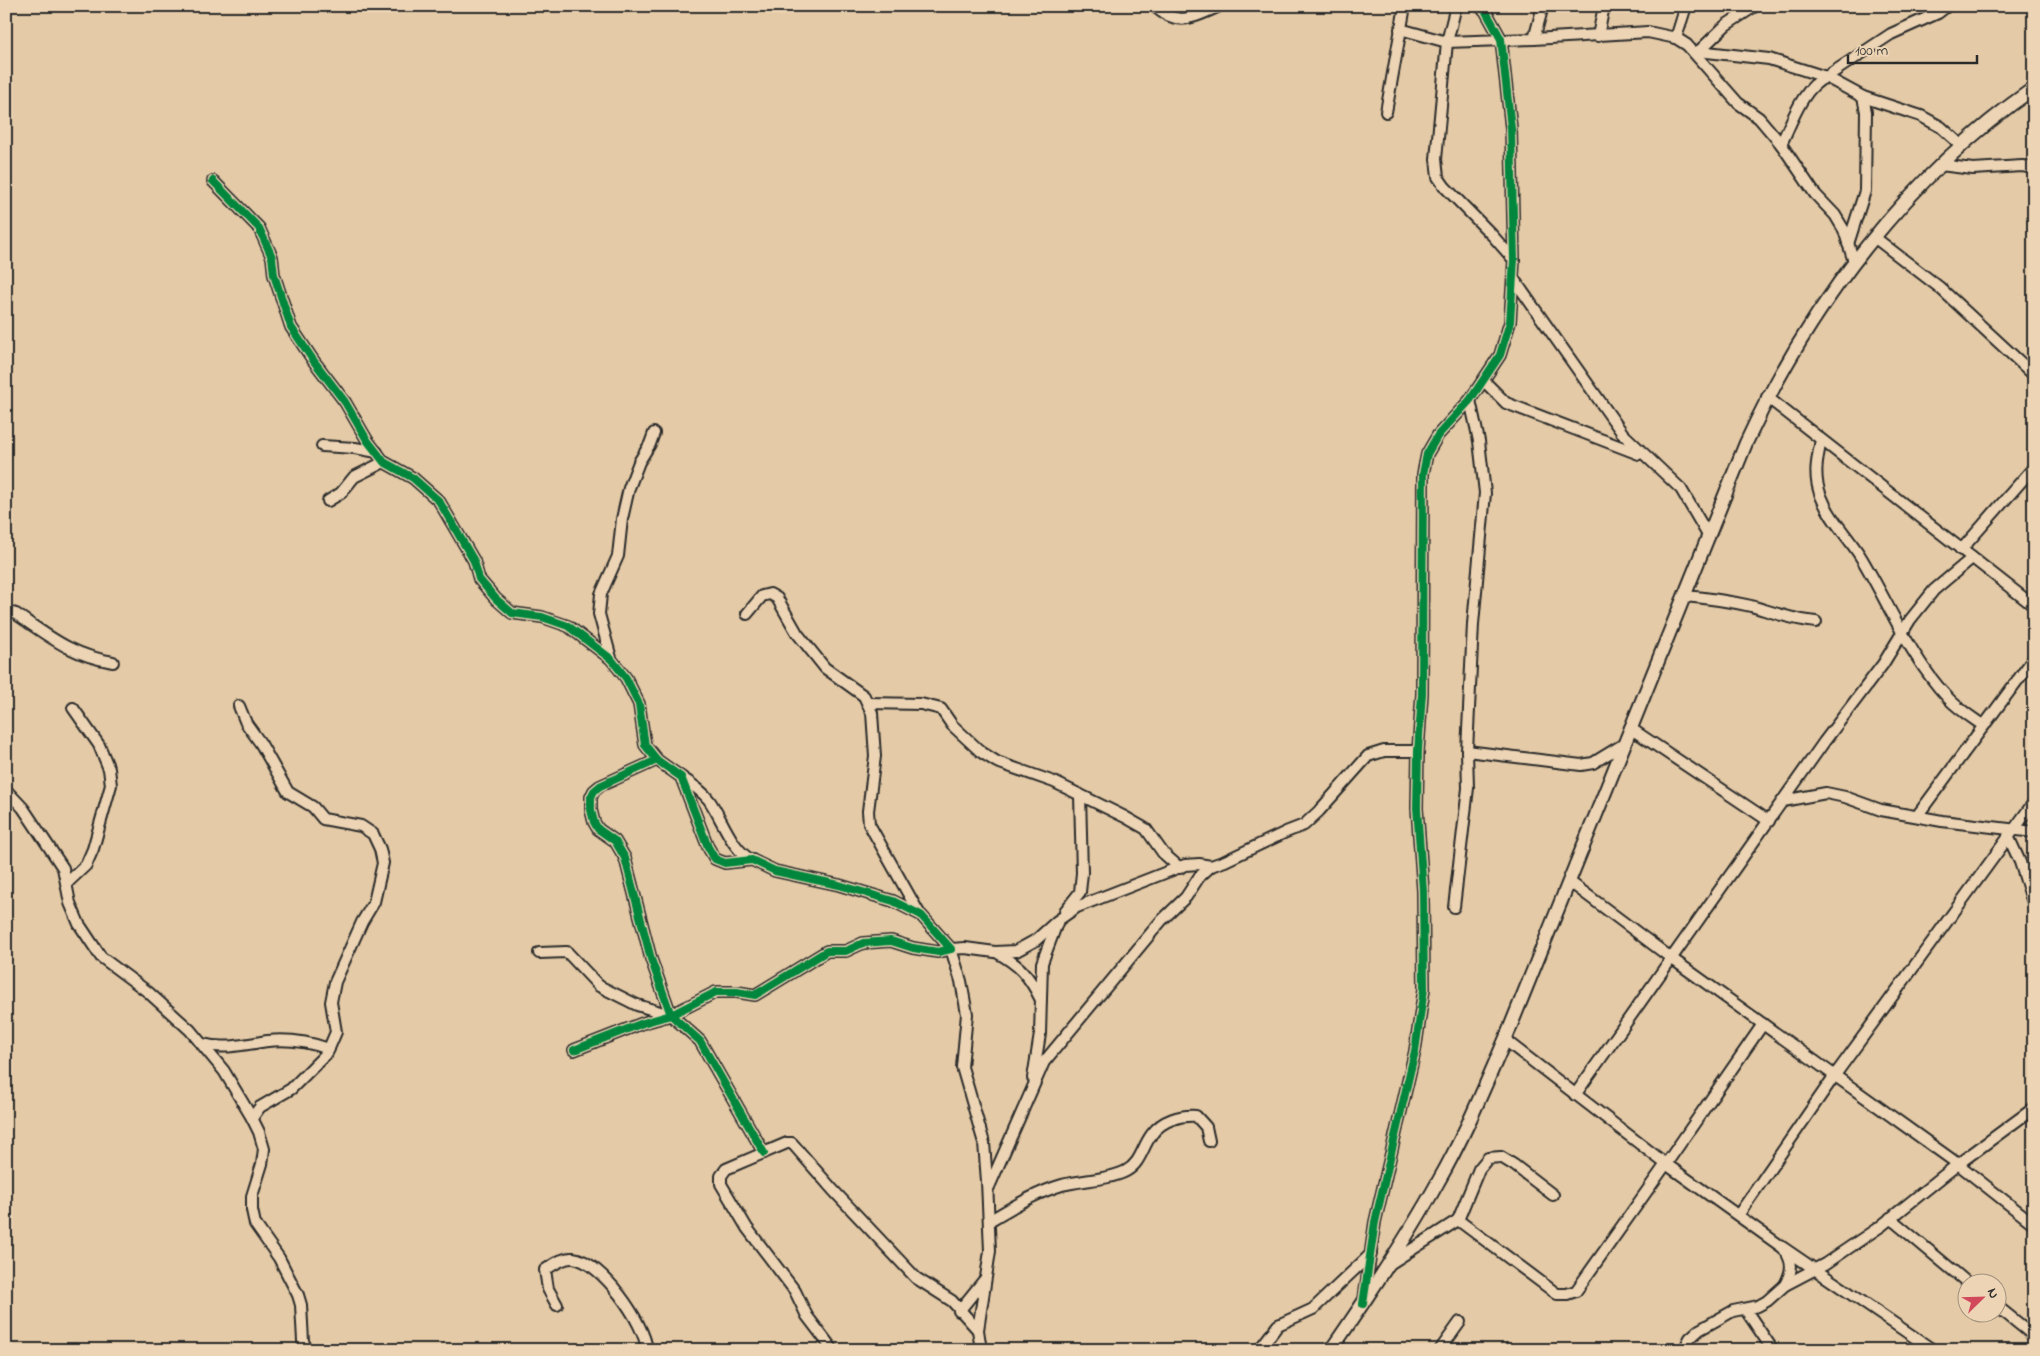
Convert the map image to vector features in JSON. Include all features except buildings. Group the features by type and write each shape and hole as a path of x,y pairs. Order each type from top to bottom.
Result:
{"main road":[{"path":"1331,1350 1363,1304 1438,1182 1472,1116 1506,1040 1630,728 1746,443 1767,397 1816,316 1874,237 1940,166 2010,105 2034,88"}],"street":[{"path":"1154,6 1165,16 1179,20 1192,18 1220,6"},
{"path":"1386,112 1405,6"},
{"path":"1456,6 1448,42 1436,158 1438,177 1445,187 1514,260"},
{"path":"1363,1304 1375,1222 1415,1051 1424,989 1423,892 1418,808 1418,751 1422,694 1423,474 1427,454 1438,435 1470,400 1500,355 1510,322 1514,260 1511,128 1501,39 1485,10 1478,6"},
{"path":"1534,39 1543,6"},
{"path":"1598,36 1604,6"},
{"path":"1676,38 1686,6"},
{"path":"1697,53 1726,26 1755,6"},
{"path":"1781,144 1808,91 1818,80 1826,77 1891,34 1938,13 1947,6"},
{"path":"1400,29 1448,42 1648,32 1676,38 1697,53 1738,103 1760,118 1781,144 1815,194 1835,216 1844,230 1854,262"},
{"path":"1697,53 1769,59 1826,77 1863,97 1921,116 1941,127 1962,146"},
{"path":"1848,244 1865,191 1866,112 1863,97"},
{"path":"1940,166 1973,169 2022,166 2034,168"},
{"path":"213,181 259,228 272,257 274,274 291,327 345,402 367,440 384,462 412,478 439,501 474,561 479,579 496,599 512,613 542,617 568,626 611,659 626,678 639,704 645,745 657,760 696,786 708,798 740,852 775,871 839,885 887,899 921,915"},
{"path":"1874,237 1939,287 2034,376"},
{"path":"1513,278 1623,434 1681,489 1709,537"},
{"path":"1484,381 1506,403 1646,457"},
{"path":"1767,397 2034,606"},
{"path":"1454,907 1468,788 1467,750 1473,624 1485,493 1479,441 1470,400"},
{"path":"611,659 599,614 601,594 618,556 622,519 629,488 639,462 650,444 654,433"},
{"path":"1821,440 1816,475 1821,496 1831,516 1862,558 1902,634 1933,681 1949,699 1984,726"},
{"path":"322,446 355,448 377,452"},
{"path":"328,501 341,493 354,477 384,462"},
{"path":"1962,550 2034,467"},
{"path":"1575,1095 1934,590 1972,558"},
{"path":"747,614 762,596 770,594 777,598 797,633 826,668 864,696 872,713 875,756 868,811 869,824 921,915 951,949 967,1014 962,1067 984,1143 990,1251 978,1330 981,1350"},
{"path":"1684,596 1714,598 1801,621 1816,622"},
{"path":"6,611 16,614 69,649 90,658 113,662"},
{"path":"1917,816 2034,658"},
{"path":"868,703 921,704 941,709 952,725 996,762 1054,782 1146,829 1163,854 1180,868"},
{"path":"239,706 246,722 261,744 288,792 313,807 323,818 361,826 373,834 380,849 383,863 374,902 335,982 331,1002 336,1032 329,1049 316,1065 291,1089 260,1108 252,1118"},
{"path":"67,883 86,865 94,849 111,785 109,769 99,745 74,708"},
{"path":"1630,728 1769,822"},
{"path":"1467,750 1581,765 1592,763 1624,744"},
{"path":"987,1190 1044,1062 1161,921 1186,897 1199,877 1211,866 1304,825 1320,811 1368,756 1384,751 1418,751"},
{"path":"657,760 600,786 591,797 591,810 598,829 615,841 625,858 651,959 671,1015"},
{"path":"682,777 708,848 715,858 725,863 752,860"},
{"path":"6,790 23,808 63,868 70,903 79,924 101,957 148,992 190,1030 224,1071 252,1118 264,1149 262,1164 252,1196 255,1224 279,1258 298,1294 301,1305 303,1341 307,1350"},
{"path":"1783,801 1826,793 1863,802 1880,810 2010,832 2034,832"},
{"path":"1031,1088 1040,1034 1042,963 1057,921 1080,892 1082,873 1080,795"},
{"path":"1739,1214 1835,1075 1982,875 2010,832 2034,802"},
{"path":"2010,832 2034,906"},
{"path":"574,1050 643,1023 671,1015 716,992 737,992 755,995 827,951 846,951 864,943 891,941 913,948 938,952 965,948 995,952 1016,951 1036,940 1057,921 1077,907 1180,868 1199,864 1211,866"},
{"path":"1570,882 1671,958 1958,1164 2034,1224"},
{"path":"539,953 567,952 599,986 637,1005 671,1015 700,1041 764,1153"},
{"path":"995,952 1016,964 1033,983 1040,998"},
{"path":"1458,1220 1558,1294 1576,1291 1763,1024"},
{"path":"1506,1040 1666,1164 1739,1214 1782,1247 1933,1350"},
{"path":"203,1044 212,1047 225,1045 238,1047 263,1042 295,1041 329,1049"},
{"path":"1684,1350 1690,1338 1699,1330 1733,1311 1758,1306 1767,1301 1785,1285 1816,1269 1890,1218 1958,1164 2034,1108"},
{"path":"989,1221 1026,1198 1062,1185 1126,1171 1136,1164 1152,1133 1167,1122 1182,1115 1196,1116 1206,1126 1209,1141"},
{"path":"833,1350 807,1316 795,1291 746,1228 721,1184 721,1176 726,1169 787,1143 792,1143 832,1190 916,1278 952,1301 978,1330"},
{"path":"1388,1264 1458,1220 1476,1176 1488,1158 1501,1157 1552,1195"},
{"path":"1890,1218 1958,1275"},
{"path":"1782,1247 1790,1257 1792,1266 1785,1285"},
{"path":"1258,1350 1278,1325 1313,1310 1371,1254"},
{"path":"557,1305 548,1289 545,1270 559,1261 572,1258 586,1263 618,1290 647,1342 647,1350"},
{"path":"959,1311 986,1278"},
{"path":"1745,1309 1773,1350"},
{"path":"2008,1315 2034,1336"},
{"path":"1440,1350 1460,1322"}],"cycle path":[{"path":"1363,1304 1375,1222 1415,1051 1424,989 1423,891 1417,808 1422,694 1423,474 1427,454 1438,435 1470,400 1500,355 1510,322 1514,260 1511,128 1501,39 1485,10 1478,6"},
{"path":"213,181 259,228 272,257 274,275 291,327 345,402 367,440 384,462 413,478 439,501 474,561 479,579 496,599 512,613 542,617 568,626 611,659 626,678 639,704 645,745 657,760"},
{"path":"574,1050 643,1023 671,1015 716,992 737,992 755,995 827,951 846,951 863,943 891,941 913,948 938,952 951,949 921,915 893,901 839,885 775,871 752,860 725,863 715,859 708,847 681,777 657,760 600,786 594,791 591,797 591,810 594,822 598,829 615,841 625,858 651,959 671,1015 700,1041 764,1153"}]}
